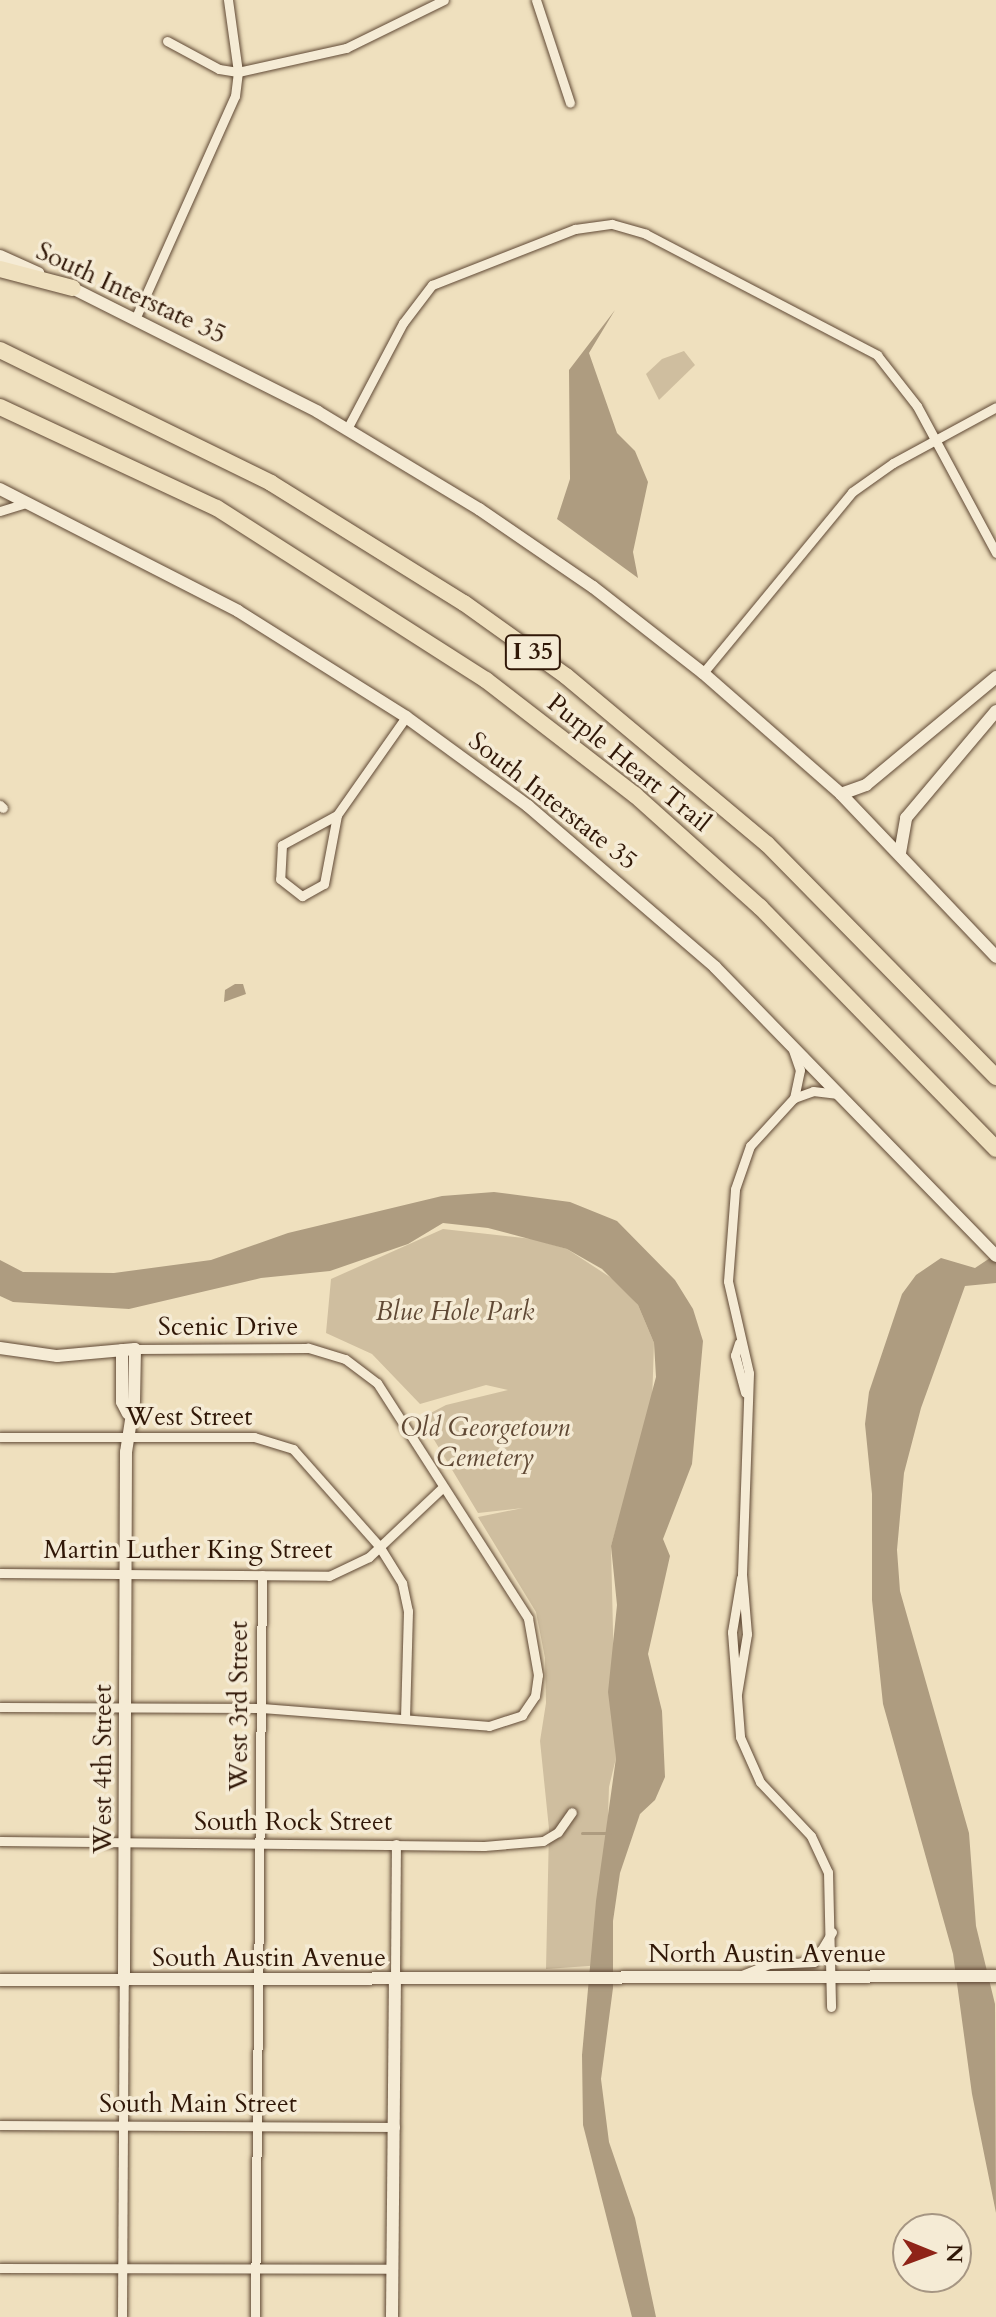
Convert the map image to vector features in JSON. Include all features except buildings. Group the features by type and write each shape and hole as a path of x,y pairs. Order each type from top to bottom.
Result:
{"highway":[{"path":"0,269 73,288"},
{"name":"Purple Heart Trail","path":"0,350 271,483 464,603 566,676 767,844 991,1072"},
{"name":"Purple Heart Trail","path":"0,407 217,508 486,680 682,836 760,907 996,1149"}],"main road":[{"name":"South Interstate 35","path":"0,256 136,317 347,429 581,579 703,673 841,794 996,957"},
{"name":"South Interstate 35","path":"0,489 238,611 406,717 570,839 715,967 996,1256"},
{"path":"841,794 866,785 996,677"},
{"path":"900,853 906,818 996,711"},
{"name":"Scenic Drive","path":"0,1348 57,1356 128,1350"},
{"name":"West 4th Street","path":"124,1982 128,1414 122,1402 128,1350"},
{"name":"North Austin Avenue","path":"538,1977 996,1976"},
{"name":"South Austin Avenue","path":"0,1980 124,1982 538,1977"},
{"path":"392,2317 395,1979"}],"street":[{"path":"136,317 229,114 238,72 228,0"},
{"path":"167,41 219,69 238,72 346,48 444,0"},
{"path":"536,0 570,103"},
{"path":"347,429 409,313 432,285 575,229 612,224 646,234 877,355 900,380 996,553"},
{"path":"703,673 852,492 935,440 996,407"},
{"path":"0,511 30,502"},
{"path":"337,815 329,874 324,884 302,896 280,879 282,845 337,815 406,717"},
{"path":"790,1043 800,1070 794,1098 750,1146 735,1189 728,1281 739,1343 749,1373 745,1393 742,1574 747,1634 737,1694 740,1737 749,1763 821,1854 832,1890 831,2007"},
{"path":"794,1098 821,1090 843,1097"},
{"name":"Scenic Drive","path":"0,1707 262,1708 500,1726 522,1715 537,1688 528,1618 441,1489 389,1399 345,1359 289,1347 128,1350"},
{"name":"West Street","path":"0,1437 254,1437 282,1442 379,1546 402,1583 408,1611 405,1717"},
{"name":"Martin Luther King Street","path":"0,1573 329,1576 353,1567 441,1489"},
{"name":"West 3rd Street","path":"255,2317 262,1575"},
{"name":"South Rock Street","path":"0,1841 125,1844 543,1841 558,1832 572,1812"},
{"path":"395,1979 396,1844"},
{"path":"737,1977 769,1964 814,1962 832,1932"},
{"name":"West 4th Street","path":"122,2317 124,1982"},
{"name":"South Main Street","path":"0,2125 395,2127"},
{"path":"0,2268 392,2269"}],"green space":[{"path":"684,351 695,365 659,400 646,374 662,359"},
{"name":"Blue Hole Park","path":"443,1229 533,1239 567,1249 616,1281 638,1305 654,1343 652,1404 611,1546 616,1758 609,1787 603,1965 546,1969 549,1829 540,1741 546,1703 545,1658 536,1612 478,1517 523,1508 478,1513 421,1418 446,1405 508,1390 486,1385 420,1404 372,1354 326,1333 331,1279"}],"shaded area":[{"path":"615,310 589,353 617,433 635,451 648,482 633,552 638,578 557,519 570,479 569,370"},
{"path":"235,984 243,984 246,994 224,1002 225,990"},
{"path":"494,1192 570,1202 617,1221 675,1280 693,1309 703,1341 692,1464 663,1539 670,1556 648,1654 662,1711 665,1777 655,1800 640,1814 620,1873 613,1921 613,1988 601,2079 609,2142 635,2218 656,2317 632,2317 583,2125 582,2055 596,1901 616,1758 608,1692 617,1605 611,1546 656,1377 654,1343 638,1305 602,1269 567,1249 488,1228 443,1223 408,1244 330,1271 261,1278 129,1309 13,1302 0,1296 0,1260 23,1272 114,1273 211,1260 288,1233 442,1196"},
{"path":"996,1254 996,1283 965,1286 921,1408 904,1473 897,1550 900,1591 969,1833 976,1926 995,2004 996,2213 972,2094 953,1954 883,1704 872,1600 872,1494 865,1424 869,1392 902,1294 916,1275 941,1258 975,1268"}],"waterway":[{"path":"582,1833 610,1833"}],"park label":[{"name":"Old Georgetown Cemetery","path":"485,1443"}]}
